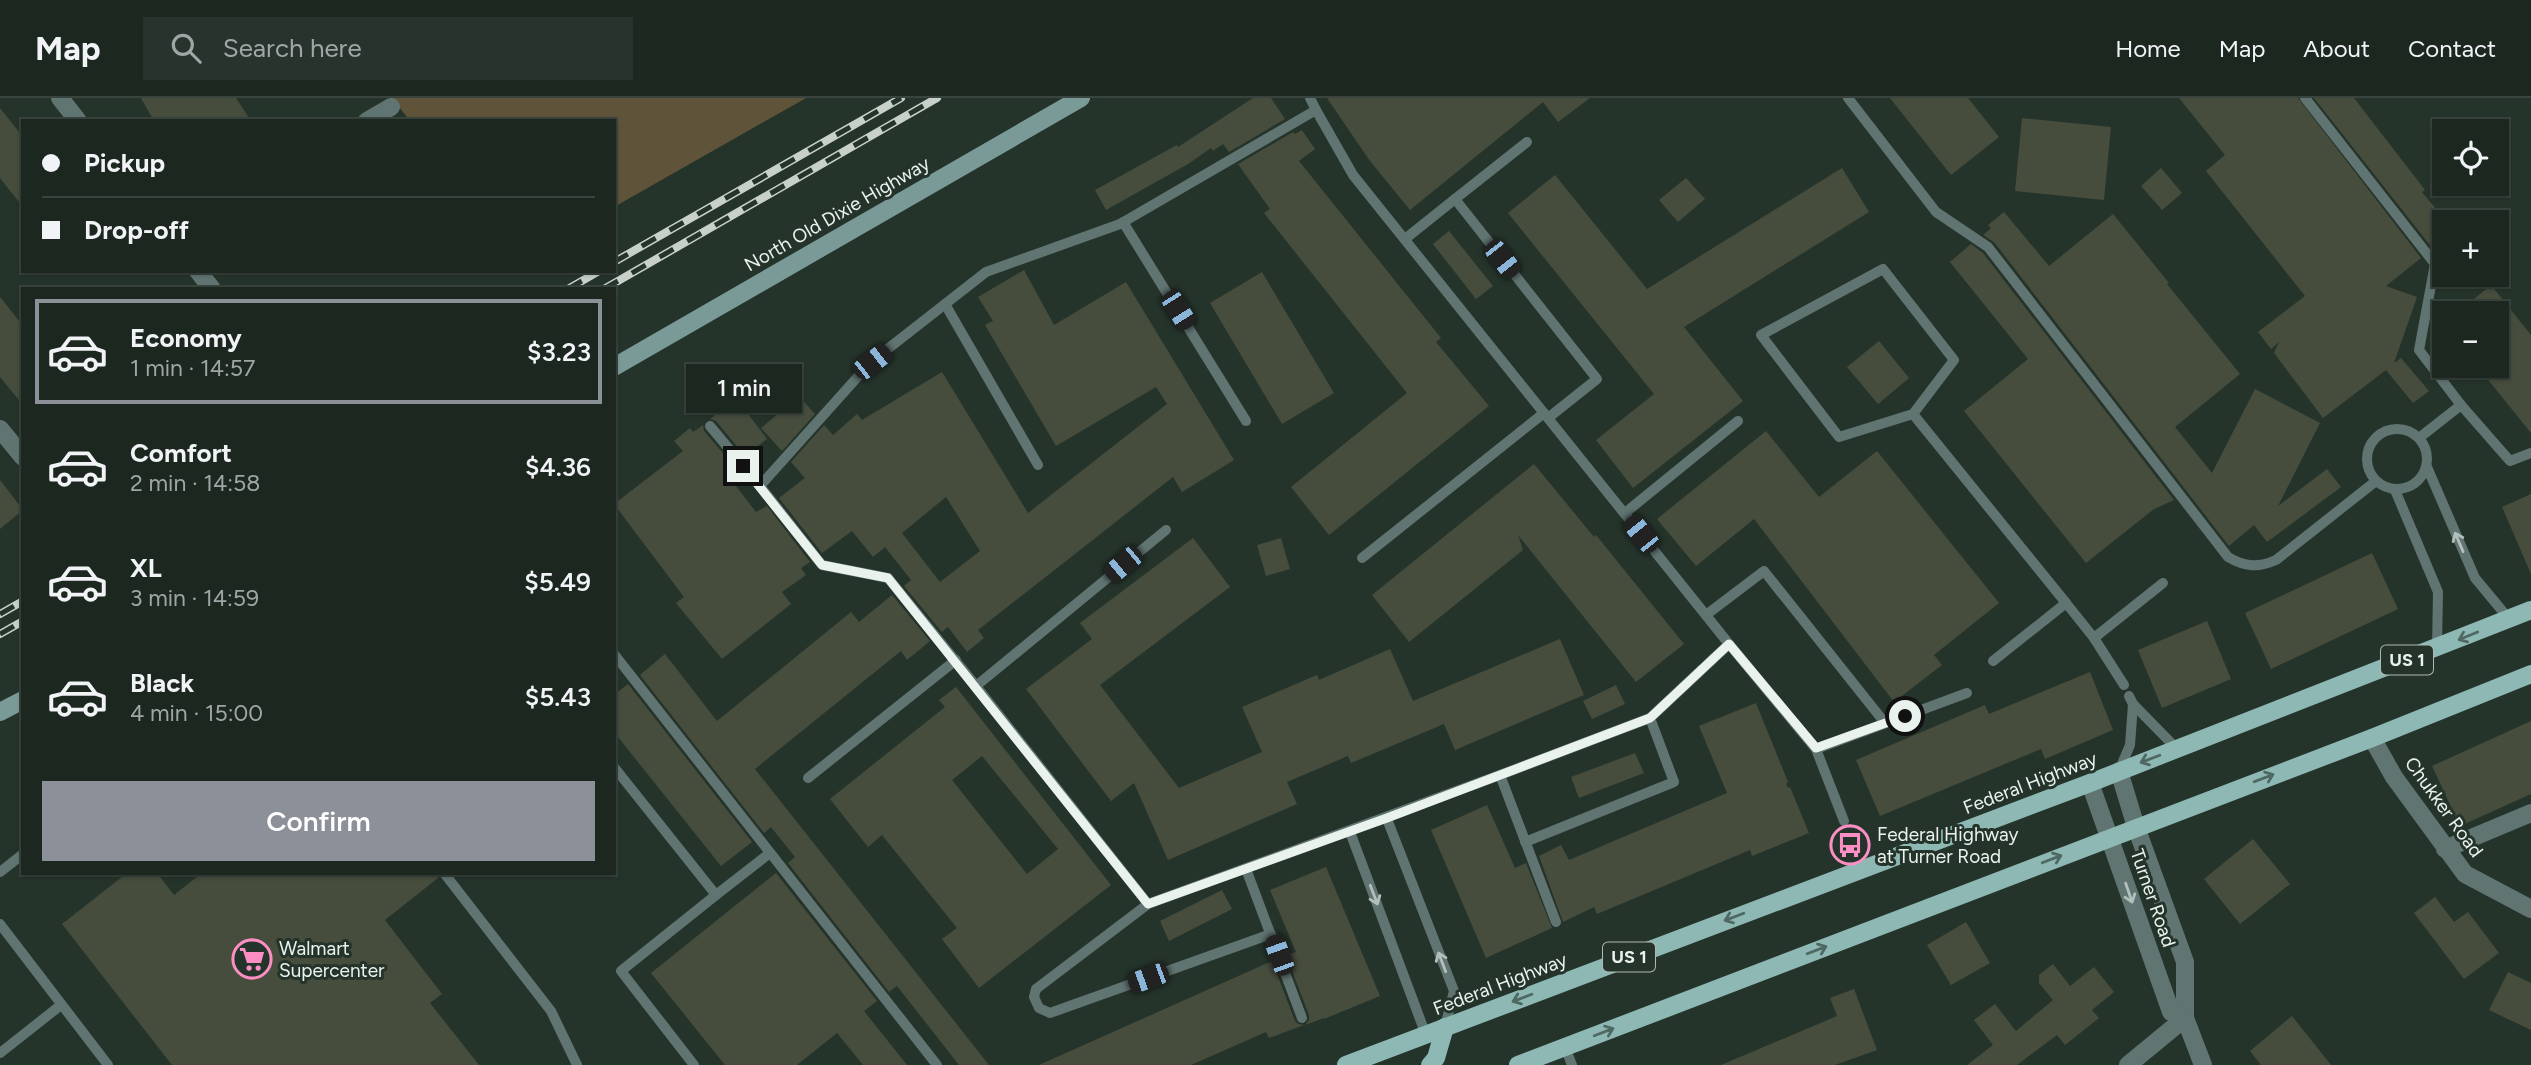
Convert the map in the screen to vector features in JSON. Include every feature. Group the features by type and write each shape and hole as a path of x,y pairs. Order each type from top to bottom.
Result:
{"main road":[{"name":"Federal Highway","path":"1346,1065 2090,783 2531,610"},
{"path":"1518,1065 2372,738 2531,674"},
{"path":"1430,1065 1436,1058 1446,1027"}],"street":[{"path":"60,98 76,119"},
{"name":"North Old Dixie Highway","path":"616,366 1081,98"},
{"path":"370,119 390,107"},
{"path":"200,273 210,287"},
{"path":"0,429 21,455"},
{"path":"0,712 21,701"},
{"name":"Chukker Road","path":"2372,738 2395,778 2465,874 2531,909"},
{"name":"Turner Road","path":"2119,771 2136,827 2185,962 2185,1018 2203,1065"},
{"name":"Turner Road","path":"2090,783 2171,1012 2185,1018"},
{"path":"2445,849 2531,813"},
{"path":"2128,1065 2185,1018"}],"lane":[{"path":"1310,98 1353,175 1729,644 1816,748 1844,821"},
{"path":"1848,98 1937,212 1988,247 2228,557 2239,564 2252,566 2264,565 2276,559 2376,481"},
{"path":"2305,98 2435,264 2419,350 2510,461 2531,453"},
{"path":"760,486 872,362 986,272 1123,222 1316,110"},
{"path":"1405,239 1527,142"},
{"path":"1362,558 1597,379 1455,199"},
{"path":"1123,222 1246,421"},
{"path":"1883,269 1954,360 1913,414 1839,437 1761,335 1883,269"},
{"path":"945,304 1038,465"},
{"path":"2419,438 2462,405"},
{"path":"1913,414 2094,638 2124,685"},
{"path":"1625,513 1738,421"},
{"path":"710,426 822,565 888,578 1148,904"},
{"path":"2400,429 2419,438 2428,457 2423,477 2405,489 2395,490 2376,481 2367,462 2372,442 2380,434 2400,429"},
{"path":"2427,467 2474,578 2509,619"},
{"path":"2395,490 2438,592 2437,648"},
{"path":"976,685 1166,530"},
{"path":"1706,615 1764,571 1885,723"},
{"path":"2094,638 2163,583"},
{"path":"1993,661 2066,603"},
{"path":"1271,934 1050,1013 1039,1008 1034,997 1036,989 1148,904 1350,832 1650,718 1729,644"},
{"path":"616,657 937,1065"},
{"path":"808,778 956,660"},
{"path":"1816,748 1967,693"},
{"path":"2119,771 2130,746 2131,700 2177,749"},
{"path":"1525,842 1674,782 1650,718"},
{"path":"616,770 716,895"},
{"path":"1500,775 1556,922"},
{"path":"1387,818 1454,991 1446,1027"},
{"path":"1350,832 1426,1035"},
{"path":"694,1065 621,971 770,853"},
{"path":"0,872 21,856"},
{"path":"1246,869 1302,1018"},
{"path":"446,875 551,1011 577,1065"},
{"path":"0,924 104,1064"},
{"path":"0,1053 61,1005"},
{"path":"1565,1047 1572,1065"}],"shaded area":[{"path":"392,98 806,98 616,206 616,119 408,119"}],"building":[{"path":"141,98 236,98 250,119 153,119"},
{"path":"1253,98 1271,98 1285,119 1229,152 1223,144 1213,151 1211,148 1106,210 1095,190 1177,145 1178,147"},
{"path":"1327,98 1590,98 1558,122 1543,102 1410,210 1370,161"},
{"path":"1890,98 1968,98 1999,137 1951,175"},
{"path":"2179,98 2298,98 2421,258 2386,286 2417,297 2394,363 2401,358 2429,391 2413,403 2386,370 2323,418 2274,353 2279,342 2271,349 2258,332 2305,296 2206,171 2225,155"},
{"path":"2314,98 2354,98 2425,190 2422,192 2437,210 2432,210 2432,248"},
{"path":"0,108 21,134 21,204 0,178"},
{"path":"2022,118 2111,127 2104,200 2015,191"},
{"path":"1302,130 1315,149 1299,161 1441,338 1436,342 1489,406 1329,535 1291,487 1407,393 1264,213 1270,209 1238,164 1293,132 1295,134"},
{"path":"1842,168 1869,212 1684,327 1743,401 1633,488 1596,440 1654,394 1508,213 1555,175 1647,289"},
{"path":"2161,168 2182,193 2162,210 2141,186"},
{"path":"1686,178 1705,199 1678,222 1659,200"},
{"path":"2004,212 2049,266 2113,214 2169,283 2167,284 2240,374 2175,427 2212,473 2255,389 2320,423 2278,506 2327,469 2341,487 2267,542 2254,525 2229,546 1994,242 1983,235 1991,228 1988,225"},
{"path":"1449,231 1493,286 1476,299 1433,244"},
{"path":"1971,244 1983,253 2174,500 2154,509 2086,563 1964,411 2028,359 1950,262"},
{"path":"1024,270 1054,325 1126,282 1234,460 1182,492 1173,477 978,630 984,638 967,652 948,627 942,632 904,586 911,580 885,547 873,557 852,531 822,553 779,498 805,478 791,462 824,425 833,435 857,414 862,420 942,372 1028,513 1167,404 1156,387 1056,446 985,325 993,321 978,297","holes":["946,497 980,551 940,582 902,533"]},
{"path":"1262,272 1334,393 1282,424 1210,303"},
{"path":"2489,287 2493,287 2504,301 2472,301"},
{"path":"0,297 21,323 21,403 0,377"},
{"path":"2509,308 2531,335 2531,433 2487,378 2509,378"},
{"path":"1879,341 1909,378 1878,404 1847,367"},
{"path":"799,396 815,414 782,451 761,428"},
{"path":"736,398 767,439 745,456 716,421 710,419"},
{"path":"703,425 704,431 733,465 725,472 756,512 767,506 810,562 801,568 806,575 782,592 791,604 722,659 676,603 684,597 616,507 616,502 683,451 674,441 690,428 693,432"},
{"path":"1766,431 1819,497 1877,451 1999,603 1934,655 1942,665 1894,702 1754,519 1696,566 1657,519"},
{"path":"1534,464 1594,537 1596,535 1684,644 1636,682 1518,535 1523,550 1409,642 1372,595"},
{"path":"0,480 21,507 21,512 0,529"},
{"path":"2531,494 2531,574 2502,507"},
{"path":"1193,538 1230,587 1100,685 1179,788 1262,752 1242,707 1317,675 1319,680 1390,649 1413,701 1560,639 1584,695 1455,750 1444,724 1351,763 1348,756 1287,782 1297,804 1168,860 1134,783 1111,801 1026,689 1092,639 1080,623"},
{"path":"1281,538 1290,569 1266,576 1257,545"},
{"path":"2372,553 2398,609 2271,669 2245,613"},
{"path":"892,595 930,641 907,660 901,651 755,769 989,1065 959,1065 897,986 889,992 788,863 795,857 771,827 764,833 640,675 665,654 717,721 851,612 859,622"},
{"path":"2207,621 2231,679 2162,708 2138,650"},
{"path":"2090,672 2113,730 2045,759 2041,749 1880,816 1856,760 1985,705 1989,714"},
{"path":"628,684 752,842 721,866 616,735 616,693"},
{"path":"1616,685 1625,704 1592,719 1583,701"},
{"path":"956,687 1111,885 979,988 942,939 957,928 882,835 868,847 830,799 945,707 939,700","holes":["982,756 1058,849 1027,874 952,780"]},
{"path":"1756,703 1788,782 1786,784 1790,787 1809,833 1752,856 1750,850 1597,914 1594,907 1563,922 1539,856 1561,845 1569,860 1727,793 1699,726"},
{"path":"2531,721 2531,794 2460,826 2432,766"},
{"path":"1635,753 1644,773 1579,798 1571,777"},
{"path":"1487,805 1515,868 1526,863 1552,928 1486,958 1431,830"},
{"path":"2253,839 2290,884 2240,924 2204,879"},
{"path":"1326,867 1380,996 1305,1025 1309,1015 1286,955 1296,952 1270,890"},
{"path":"776,873 877,1001 864,1011 907,1065 863,1065 837,1033 797,1065 725,1065 651,973"},
{"name":"Walmart Supercenter","path":"124,875 159,875 174,895 199,875 437,875 438,878 385,920 442,994 430,1003 479,1065 172,1065 62,924"},
{"path":"1222,890 1232,909 1169,941 1160,921"},
{"path":"2435,897 2454,922 2468,912 2499,953 2464,979 2414,913"},
{"path":"1966,922 1990,963 1951,985 1927,945"},
{"path":"1272,961 1295,1021 1304,1025 1269,1038 1266,1032 1191,1065 1039,1065"},
{"path":"2053,964 2070,986 2094,967 2114,992 2092,1010 2099,1018 2065,1045 2057,1035 2017,1065 1967,1065 1993,1045 1974,1020 1995,1004 2016,1031 2053,1000 2039,983 2039,975"},
{"path":"2508,972 2531,983 2531,1030 2489,1010"},
{"path":"1854,989 1877,1050 1835,1065 1721,1065 1837,1016 1830,998"},
{"path":"2292,1016 2331,1065 2261,1065 2250,1051"}],"railway":[{"path":"616,261 901,98"},
{"path":"607,287 937,98"},
{"path":"571,287 596,273"},
{"path":"0,614 21,602"},
{"path":"0,634 21,622"}],"place":[{"name":"Federal Highway at Turner Road","path":"1850,845"},
{"name":"Walmart Supercenter","path":"252,959"}],"route":[{"path":"743,466 822,565 888,578 1148,904 1387,818 1650,718 1729,644 1816,748 1905,716"}]}
